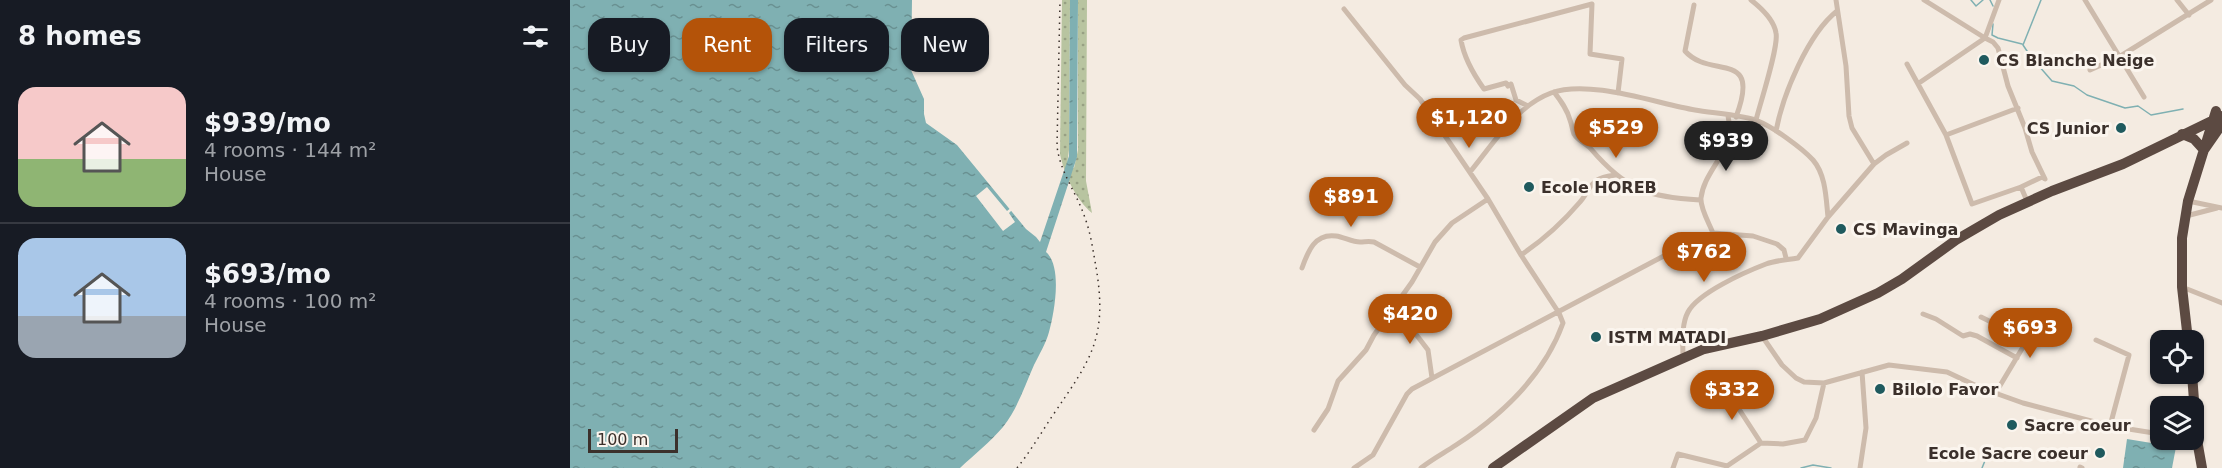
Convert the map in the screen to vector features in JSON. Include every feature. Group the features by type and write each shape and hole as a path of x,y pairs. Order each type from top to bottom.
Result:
{"highway":[{"path":"1493,468 1593,398 1704,349 1820,320 1878,293 1999,214 2123,164 2184,133 2196,122 2219,116"},
{"path":"2187,330 2182,286 2182,238 2188,201 2204,150 2219,116"},
{"path":"2184,133 2204,150"},
{"path":"2198,450 2202,468"}],"street":[{"path":"1751,0 1765,13 1776,33 1773,56 1756,120"},
{"path":"1836,0 1846,66 1849,116 1856,134 1874,164"},
{"path":"1924,0 1993,42 1998,48 2008,86 2018,108 2032,152 2052,191"},
{"path":"1919,83 1985,38 1999,0"},
{"path":"2085,0 2144,97"},
{"path":"2176,0 2189,15"},
{"path":"2090,70 2119,57 2211,0"},
{"path":"1528,106 1516,100 1511,84 1508,86 1506,83 1484,89 1474,76 1461,40 1592,4 1590,54 1622,59 1618,93"},
{"path":"1694,6 1685,51 1691,58 1726,67 1741,78 1744,82 1743,98 1736,117"},
{"path":"1344,9 1405,85 1420,99 1488,199 1563,323 1556,344 1520,394 1456,445 1421,468"},
{"path":"1776,131 1787,89 1821,27 1837,10"},
{"path":"1907,64 1946,135 1972,204 2042,177 2045,179"},
{"path":"1470,172 1515,117 1528,106 1554,92 1582,89 1618,93 1658,104 1756,120 1776,131 1813,161 1819,170 1824,184 1828,217"},
{"path":"1554,92 1566,110 1573,132 1578,139 1589,147 1615,175 1632,186 1659,197 1700,200"},
{"path":"1946,135 2018,108"},
{"path":"1713,233 1700,200 1704,186 1725,146 1731,128 1728,116"},
{"path":"1683,358 1685,320 1695,303 1720,286 1767,263 1786,258 1798,258 1828,217 1874,164 1907,143"},
{"path":"1521,255 1566,219 1594,182 1615,175"},
{"path":"2021,187 2027,201"},
{"path":"1314,430 1328,409 1338,381 1362,357 1435,242 1452,223 1488,199"},
{"path":"2188,201 2220,208"},
{"path":"2186,216 2220,208"},
{"path":"1354,468 1373,455 1407,393 1432,377 1432,379 1559,313 1694,240 1713,233 1753,236 1769,241 1784,250 1786,258"},
{"path":"1302,268 1310,247 1325,236 1374,242 1420,267"},
{"path":"2182,286 2222,303"},
{"path":"1395,308 1428,350 1432,379"},
{"path":"1995,394 2044,312"},
{"path":"1923,314 1936,319 1963,336 1970,334 1977,336 2017,358"},
{"path":"1981,317 2028,340"},
{"path":"1762,336 1782,365 1804,382 1824,383 1889,365 1947,372 1995,394 2023,403 2110,426 2150,432"},
{"path":"2096,340 2128,355 2110,426"},
{"path":"1860,468 1866,428 1862,372"},
{"path":"1673,468 1678,454 1727,466 1761,442 1783,444 1805,440 1815,418 1824,383"},
{"path":"1724,386 1761,442"}],"green space":[{"path":"1062,0 1070,0 1067,165 1074,168 1078,150 1078,0 1087,0 1086,181 1092,213 1086,208 1072,186 1064,170 1060,154"}],"water":[{"path":"570,0 912,0 912,18 901,18 901,72 912,72 924,99 926,123 957,145 1026,229 1040,242 1069,156 1070,0 1078,0 1077,157 1046,252 1051,259 1056,279 1053,314 1044,345 1020,397 1008,420 993,438 960,468 570,468"},
{"path":"2127,439 2150,443 2150,450 2175,450 2172,468 2123,468"}],"pier":[{"path":"987,187 1007,211 1012,207 1013,209 1009,213 1015,222 1003,231 976,196"}],"waterway":[{"path":"1971,0 1976,6 1983,0"},
{"path":"1990,0 1993,6"},
{"path":"2041,0 2023,45 2052,81 2074,86 2087,95 2125,108 2138,106 2151,115 2183,109"},
{"path":"1993,24 1992,35 2022,44"},
{"path":"1982,468 1991,446"},
{"path":"1801,468 1813,465 1831,468"}],"railway":[{"path":"1017,468 1086,362 1098,330 1100,312 1096,267 1089,230 1082,209 1065,174 1057,146 1060,0"}],"place":[{"name":"CS Blanche Neige","path":"1984,60"},
{"name":"CS Junior","path":"2121,128"},
{"name":"Ecole HOREB","path":"1529,187"},
{"name":"CS Mavinga","path":"1841,229"},
{"name":"ISTM MATADI","path":"1596,337"},
{"name":"Bilolo Favor","path":"1880,389"},
{"name":"Sacre coeur","path":"2012,425"},
{"name":"Ecole Sacre coeur","path":"2100,453"}]}
